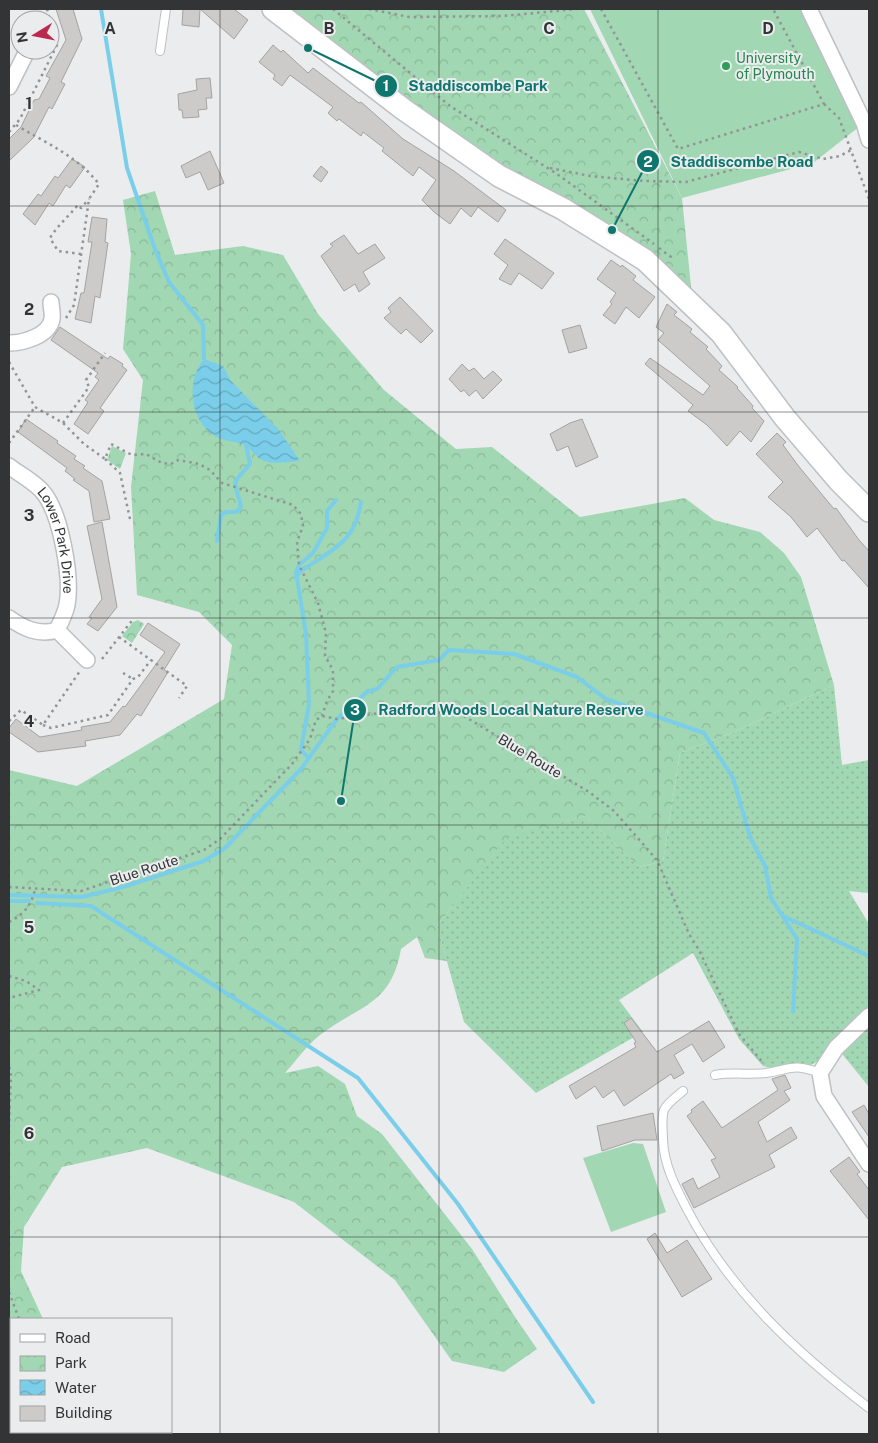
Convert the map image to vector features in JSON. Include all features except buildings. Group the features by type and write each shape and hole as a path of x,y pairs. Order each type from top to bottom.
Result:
{"street":[{"path":"273,9 403,109 499,176 563,210 645,260 721,333 785,418 839,481 869,510"},
{"path":"809,9 864,123 869,140"},
{"path":"9,87 22,60"},
{"path":"9,344 21,344 36,337 49,326 52,319 51,302"},
{"name":"Lower Park Drive","path":"9,466 42,491 57,520 67,574 67,604 56,630"},
{"path":"9,618 32,630 49,633 56,630 91,658"},
{"path":"869,1016 828,1057 820,1073 824,1096 869,1164"}],"lane":[{"path":"160,51 166,9"},
{"path":"715,1074 773,1071 799,1067 820,1073"},
{"path":"683,1091 665,1108 662,1121 664,1152 670,1174 704,1242 741,1291 784,1337 828,1376 869,1408"}],"path":[{"path":"333,9 450,106 547,168 671,257 666,280"},
{"path":"369,9 409,16 503,16 577,9"},
{"path":"601,9 678,149 824,104"},
{"path":"773,9 824,104 839,118 869,199"},
{"path":"9,132 16,125 49,60"},
{"path":"16,125 58,148 86,167 99,184 81,208 78,206 65,222 59,224 50,238 58,251 82,254"},
{"path":"547,168 590,176 644,181 686,182 800,152 823,159 840,156 851,150"},
{"path":"52,319 62,324 74,305 89,199"},
{"path":"63,423 89,386 86,380 105,353"},
{"path":"9,362 35,406 63,423 84,444 120,473 130,519"},
{"path":"9,443 35,406"},
{"path":"105,459 111,444 132,455 146,454 162,464 188,460 210,470 222,483 280,499 293,505 301,514 303,526 297,542 299,565 318,603 326,633 325,656 333,670 333,692 327,701 322,716"},
{"path":"42,725 80,671 79,663 91,658 119,637 134,618"},
{"path":"119,637 187,686 179,698"},
{"path":"9,721 22,710 42,725 51,728 108,715 133,679 138,677 151,660"},
{"path":"123,673 133,679"},
{"name":"Blue Route","path":"9,887 81,891 204,850 220,838 292,764 310,739 316,720 322,716 344,719 395,711 459,714 589,792 614,811 657,860 689,934 699,950 739,1034 764,1064 773,1071"},
{"path":"9,922 24,912 33,898 35,889"},
{"path":"9,976 26,981 39,990 9,998"},
{"path":"9,1067 11,1072 9,1128"},
{"path":"9,1292 19,1318"}],"green space":[{"path":"284,9 584,9 682,198 693,306 535,194"},
{"name":"University of Plymouth","path":"590,9 805,9 864,123 813,163 682,198"},
{"path":"155,191 175,255 243,246 283,255 318,314 384,390 456,449 492,447 580,517 685,498 714,520 760,532 784,553 801,577 834,685 734,732 680,753 663,861 639,867 585,816 506,838 437,926 447,961 425,958 417,937 401,949 390,982 381,993 360,1010 315,1039 285,1073 318,1066 345,1084 357,1116 382,1134 472,1249 537,1349 504,1372 452,1361 395,1280 294,1202 147,1148 62,1167 24,1227 21,1271 43,1318 10,1318 10,1433 149,1434 9,1434 9,770 77,786 224,699 232,645 199,612 137,595 131,487 143,380 123,349 131,254 123,200"},
{"path":"112,446 126,453 120,469 107,460"},
{"path":"138,620 144,624 132,643 122,636 133,622"},
{"path":"834,685 842,765 869,760 869,893 849,891 869,924 869,1087 839,1050 805,1068 786,1071 763,1066 739,1039 693,953 619,1000 643,1032 536,1093 464,1022 437,926 506,837 585,816 639,867 663,861 680,753 734,732"},
{"path":"633,1143 643,1144 666,1212 611,1232 583,1158"}],"water":[{"path":"204,359 223,366 231,381 279,430 300,461 266,462 244,445 218,438 206,429 195,411 193,400 194,378"}],"waterway":[{"path":"101,9 127,168 156,252 169,282 203,325 204,359"},
{"path":"217,541 221,515 226,512 236,512 241,507 235,484 236,480 250,464 246,445"},
{"path":"309,758 301,750 309,704 306,634 296,572 299,565 313,553 327,528 327,511 336,500"},
{"path":"296,577 301,571 341,544 348,536 354,527 361,502"},
{"path":"9,895 82,897 123,887 204,861 225,848 301,769 337,719 367,692 377,689 397,667 439,660 449,650 514,654 577,677 606,699 704,733 733,778 750,837 765,866 771,898 797,939 793,1012"},
{"path":"9,901 29,901"},
{"path":"37,903 91,906 358,1078 458,1204 593,1402"},
{"path":"783,916 869,956"}],"place":[{"name":"Staddiscombe Park","path":"308,48"},
{"name":"University of Plymouth","path":"726,66"},
{"name":"Staddiscombe Road","path":"612,230"},
{"name":"Radford Woods Local Nature Reserve","path":"341,801"}]}
